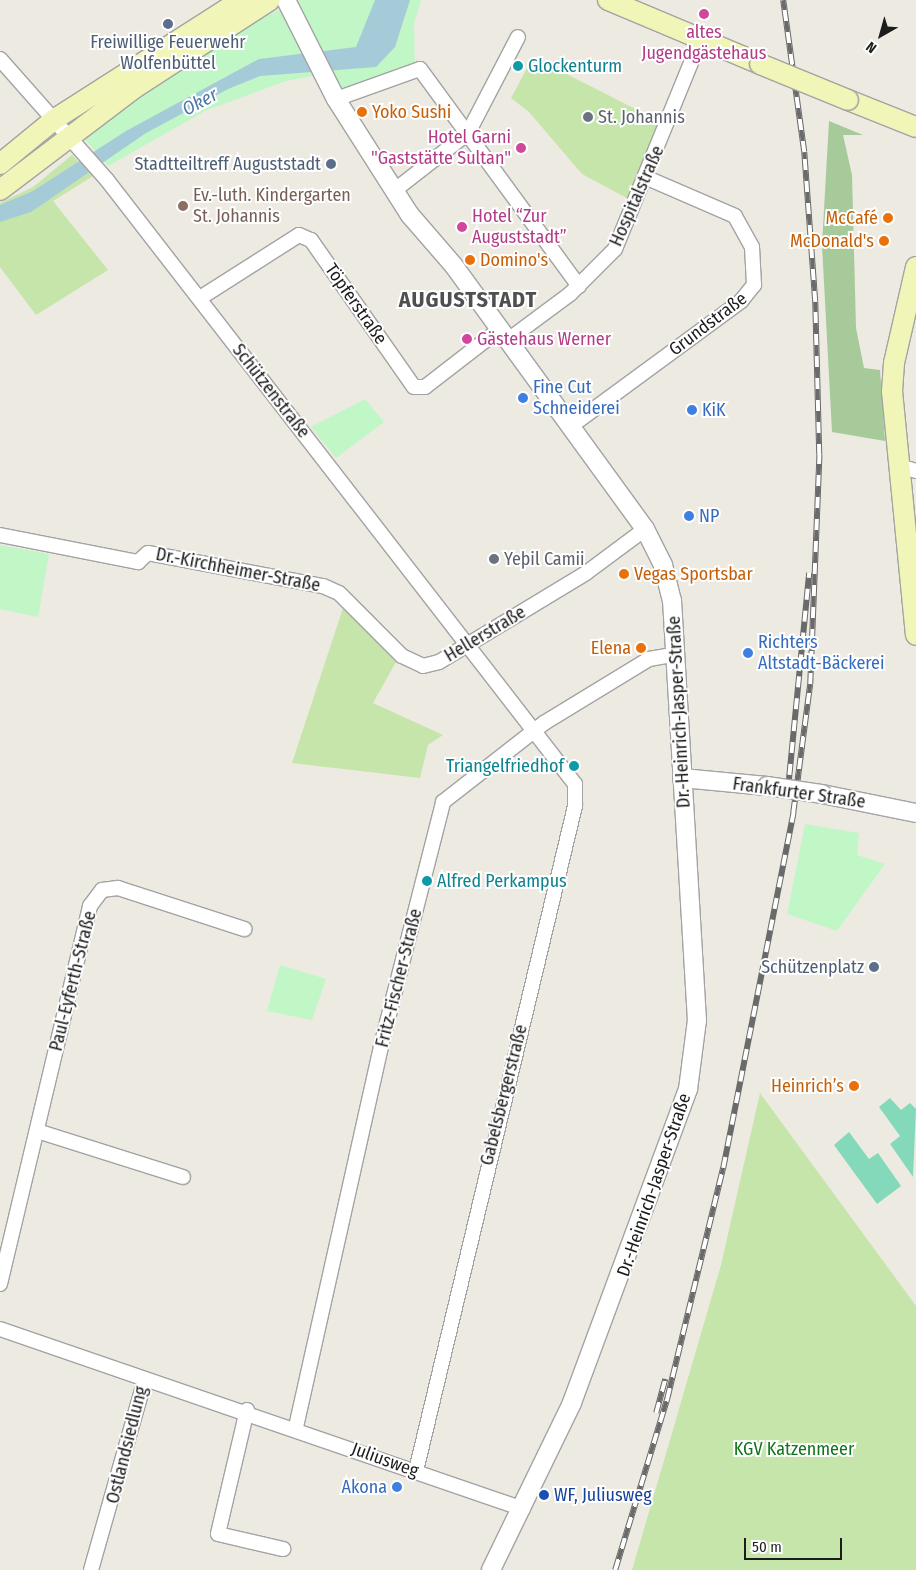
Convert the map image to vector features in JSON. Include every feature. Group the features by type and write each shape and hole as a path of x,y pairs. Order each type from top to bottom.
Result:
{"main road":[{"path":"0,164 55,119 241,0"},
{"path":"0,190 69,134 270,0"},
{"path":"608,0 695,39 916,127"},
{"path":"916,267 894,363 908,469 916,635"}],"street":[{"name":"Dr.-Heinrich-Jasper-Straße","path":"286,0 308,40 336,99 396,190 504,334 645,529 668,580 676,654 697,1020 688,1089 614,1297 523,1509 491,1570"},
{"path":"396,190 468,133 489,100 518,37"},
{"name":"Hospitalstraße","path":"504,334 579,286 615,249 647,178 696,53 695,39"},
{"name":"Schützenstraße","path":"0,58 69,134 107,180 533,730"},
{"path":"336,99 415,68 424,72 579,286"},
{"name":"Grundstraße","path":"571,426 741,301 754,285 755,259 740,221 719,205 647,178"},
{"name":"Töpferstraße","path":"200,298 299,235 311,240 414,387 425,387 504,334"},
{"name":"Hellerstraße","path":"332,589 415,664 439,662 586,573 645,529"},
{"name":"Dr.-Kirchheimer-Straße","path":"0,535 138,562 148,553 332,589"},
{"name":"Fritz-Fischer-Straße","path":"296,1428 381,1046 443,802 533,730 649,659 676,654"},
{"name":"Gabelsbergerstraße","path":"416,1471 575,806 575,784 533,730"},
{"name":"Frankfurter Straße","path":"682,778 767,786 822,794 916,813"},
{"name":"Paul-Eyferth-Straße","path":"0,1284 90,906 102,890 118,888 244,929"},
{"path":"37,1131 183,1177"},
{"name":"Ostlandsiedlung","path":"0,1329 145,1379 92,1570"},
{"name":"Juliusweg","path":"145,1379 247,1410 523,1509"},
{"path":"247,1410 218,1534 282,1549"}],"green space":[{"path":"300,0 421,0 414,24 415,68 344,96 333,72 286,81 205,111 108,166 82,136 234,31"},
{"path":"533,57 665,124 636,203 582,174 529,112 511,98"},
{"path":"829,121 863,135 843,135 852,175 856,328 864,368 880,370 885,441 832,432 822,245"},
{"path":"72,155 93,176 53,201 108,270 36,315 0,267 0,203 33,187"},
{"path":"365,399 384,422 336,458 311,427"},
{"path":"0,545 49,554 38,617 0,609"},
{"path":"343,608 396,662 373,703 443,735 428,745 420,778 292,763"},
{"path":"805,824 859,833 857,855 885,864 837,931 787,914"},
{"path":"280,965 326,979 312,1020 267,1011"},
{"name":"KGV Katzenmeer","path":"760,1093 916,1306 916,1570 632,1570 721,1265"},
{"path":"890,1098 901,1110 910,1103 916,1109 913,1177 890,1144 900,1136 879,1107"},
{"path":"849,1132 869,1159 878,1153 901,1186 877,1204 834,1145"}],"water":[{"name":"Oker","path":"375,0 410,0 395,47 376,67 260,76 228,89 146,133 31,212 0,222 0,205 33,191 126,131 259,59 356,47"}],"railway":[{"path":"615,1570 667,1399 723,1168 793,813 810,684 819,455 815,302 804,152 783,0"},
{"path":"787,797 809,573"},
{"path":"656,1413 665,1379"}],"place":[{"name":"altes Jugendgästehaus","path":"704,14"},
{"name":"Freiwillige Feuerwehr Wolfenbüttel","path":"168,24"},
{"name":"Glockenturm","path":"518,66"},
{"name":"Yoko Sushi","path":"362,112"},
{"name":"St. Johannis","path":"588,117"},
{"name":"Hotel Garni \"Gaststätte Sultan\"","path":"521,148"},
{"name":"Stadtteiltreff Auguststadt","path":"331,164"},
{"name":"Ev.-luth. Kindergarten St. Johannis","path":"183,206"},
{"name":"McCafé","path":"888,218"},
{"name":"Hotel “Zur Auguststadt”","path":"462,227"},
{"name":"McDonald's","path":"884,241"},
{"name":"Domino's","path":"470,260"},
{"name":"Gästehaus Werner","path":"467,339"},
{"name":"Fine Cut Schneiderei","path":"523,398"},
{"name":"KiK","path":"692,410"},
{"name":"NP","path":"689,516"},
{"name":"Yeþil Camii","path":"494,559"},
{"name":"Vegas Sportsbar","path":"624,574"},
{"name":"Elena","path":"641,648"},
{"name":"Richters Altstadt-Bäckerei","path":"748,653"},
{"name":"Triangelfriedhof","path":"574,766"},
{"name":"Alfred Perkampus","path":"427,881"},
{"name":"Schützenplatz","path":"874,967"},
{"name":"Heinrich’s","path":"854,1086"},
{"name":"Akona","path":"397,1487"},
{"name":"WF, Juliusweg","path":"544,1495"}],"district":[{"name":"AUGUSTSTADT","path":"468,300"}]}
